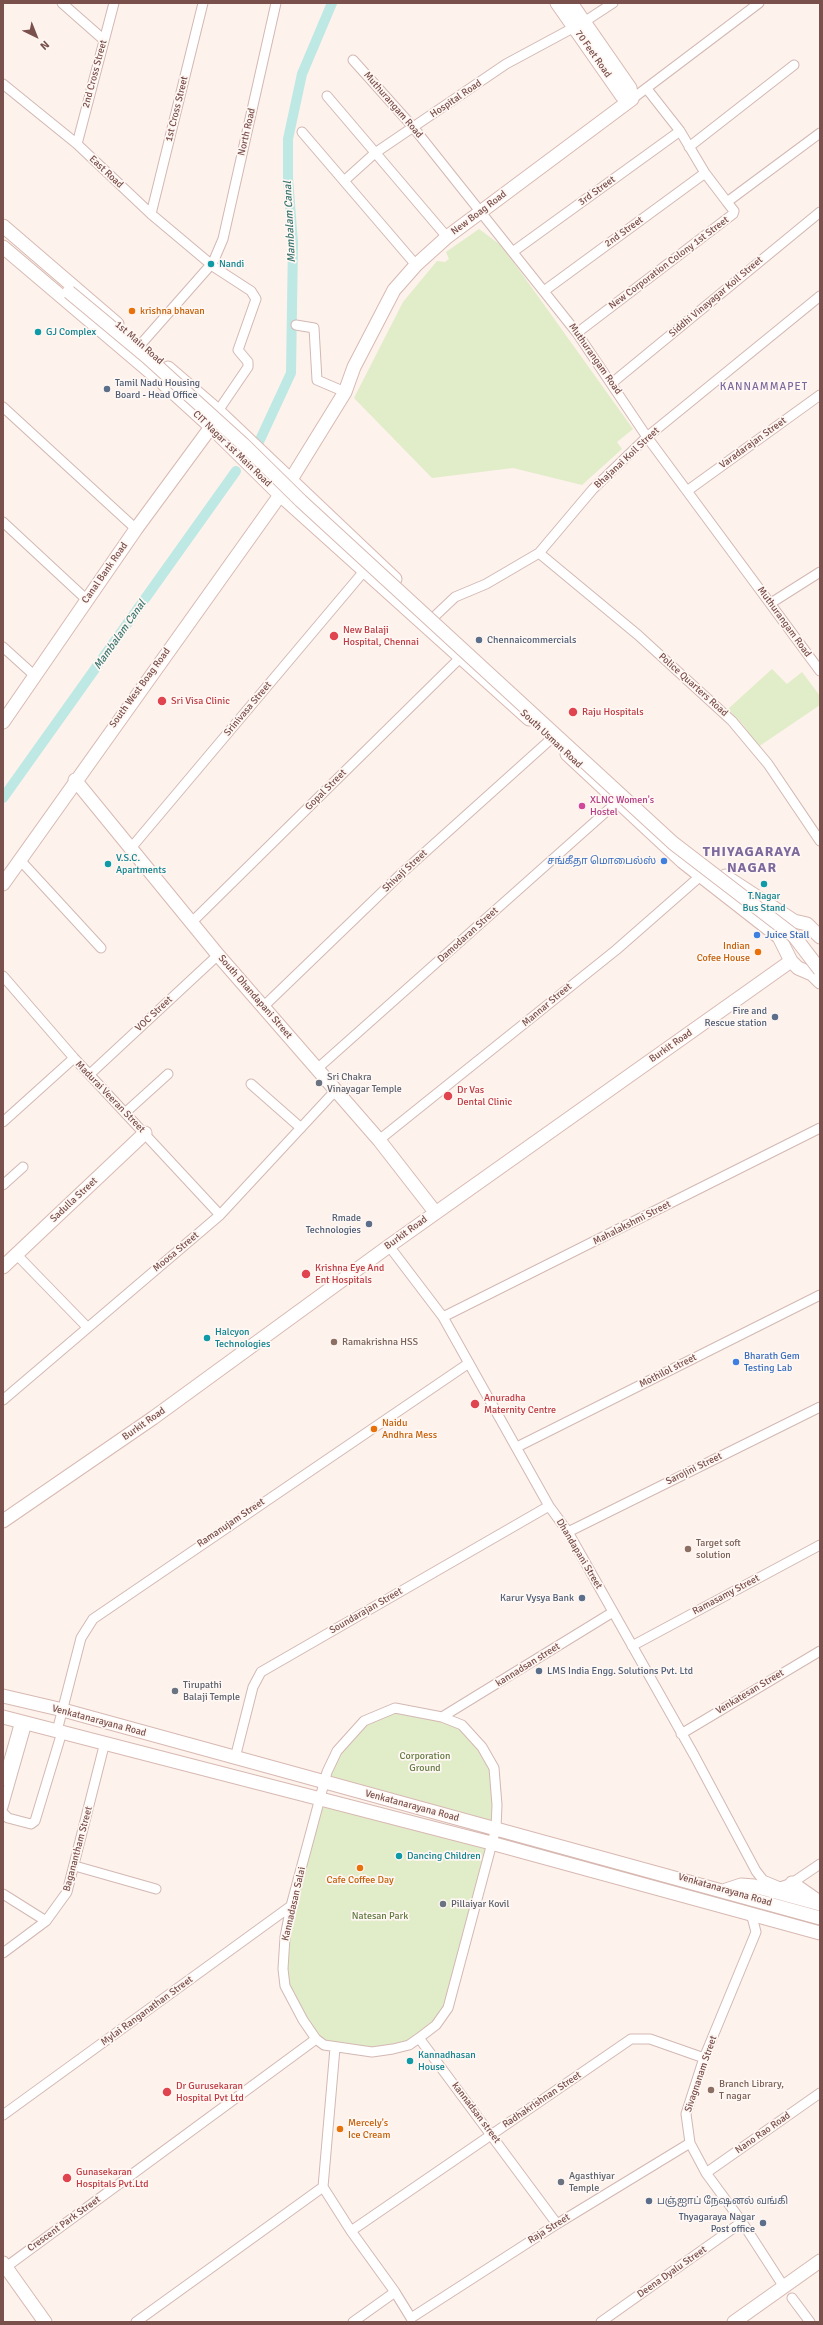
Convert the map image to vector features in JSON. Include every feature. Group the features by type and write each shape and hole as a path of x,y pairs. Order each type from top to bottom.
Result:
{"main road":[{"name":"70 Feet Road","path":"557,3 579,24 622,96 632,99"},
{"path":"571,3 579,24"},
{"name":"New Boag Road","path":"279,494 290,481 345,392 354,367 394,290 416,265 447,237 632,99"},
{"name":"1st Main Road","path":"3,226 218,411 290,481"},
{"name":"South Usman Road","path":"3,235 147,357 673,843 794,936 818,975"},
{"name":"CIT Nagar 1st Main Road","path":"3,247 131,356 211,427 279,494"},
{"name":"Canal Bank Road","path":"3,722 136,529 211,427"},
{"name":"South Usman Road","path":"290,481 628,794 693,852 711,866 794,921 807,924 820,935"},
{"name":"South Usman Road","path":"279,494 551,739 617,802 702,876 779,937 791,961 798,968 818,975"},
{"name":"South West Boag Road","path":"3,884 75,780 279,494"},
{"name":"South Dhandapani Street","path":"75,780 218,955 318,1068 379,1140 435,1212"},
{"path":"779,937 794,921"},
{"name":"Burkit Road","path":"3,1521 153,1418 435,1212 791,961"},
{"name":"Sadulla Street","path":"3,1267 145,1133"},
{"name":"Venkatanarayana Road","path":"3,1696 63,1710 324,1783 726,1890 820,1918"},
{"name":"Venkatanarayana Road","path":"3,1717 59,1732 105,1742 491,1843 820,1933"},
{"path":"726,1890 758,1881 820,1903"},
{"path":"751,1913 756,1900 758,1881"},
{"path":"792,1883 820,1903"},
{"path":"734,2322 820,2261"},
{"path":"4,2265 45,2322"}],"street":[{"path":"62,3 104,40"},
{"name":"2nd Cross Street","path":"76,144 114,3"},
{"name":"1st Cross Street","path":"151,214 203,3"},
{"name":"North Road","path":"131,356 211,264 223,239 276,3"},
{"name":"Hospital Road","path":"344,181 375,153 506,64 579,24 613,3"},
{"name":"New Boag Road","path":"632,99 759,3"},
{"name":"Muthurangam Road","path":"353,60 413,127 482,211 577,333 647,437 820,671"},
{"path":"689,147 794,65"},
{"name":"East Road","path":"3,84 76,144 151,214 211,264 251,291 256,299 238,350 239,354 248,362 248,367 218,411"},
{"path":"647,89 680,131 705,173 727,202"},
{"path":"327,96 447,237"},
{"name":"3rd Street","path":"514,252 680,131"},
{"path":"302,132 416,265"},
{"name":"New Corporation Colony 1st Street","path":"577,333 733,214 734,211 727,202 820,133"},
{"name":"2nd Street","path":"544,291 705,173"},
{"name":"Siddhi Vinayagar Koil Street","path":"612,383 820,212"},
{"name":"Bhajanai Koil Street","path":"435,616 455,597 486,584 539,553 593,489 647,437 820,296"},
{"path":"296,325 312,327 315,330 317,380 345,392"},
{"name":"Varadarajan Street","path":"687,491 820,395"},
{"path":"3,407 136,529"},
{"path":"3,522 86,600"},
{"name":"Police Quarters Road","path":"539,553 638,635 732,721 768,764 820,841"},
{"name":"Srinivasa Street","path":"131,848 365,570"},
{"path":"771,604 820,572"},
{"path":"3,647 35,676"},
{"name":"Gopal Street","path":"192,922 460,658"},
{"name":"Shivaji Street","path":"263,1007 403,872 551,739"},
{"name":"Damodaran Street","path":"318,1068 617,802"},
{"path":"20,860 101,948"},
{"name":"Mannar Street","path":"379,1140 502,1043 702,876 711,866"},
{"name":"VOC Street","path":"90,1074 218,955"},
{"name":"Madurai Veeran Street","path":"3,976 74,1058 126,1112 220,1215"},
{"path":"4,1120 74,1058"},
{"path":"126,1112 168,1074"},
{"path":"251,1084 301,1128"},
{"name":"Moosa Street","path":"3,1400 220,1215 336,1090"},
{"name":"Mahalakshmi Street","path":"443,1317 820,1128"},
{"path":"3,1186 22,1168"},
{"name":"Dhandapani Street","path":"389,1246 443,1317 549,1506 568,1532 681,1734 758,1881"},
{"path":"16,1254 87,1327"},
{"name":"Mothilol street","path":"517,1447 820,1295"},
{"name":"Ramanujam Street","path":"3,1813 8,1818 31,1824 35,1821 59,1732 81,1638 93,1619 469,1363"},
{"name":"Sarojini Street","path":"568,1532 820,1407"},
{"name":"Soundarajan Street","path":"235,1758 253,1687 261,1672 549,1506"},
{"name":"Ramasamy Street","path":"632,1646 820,1545"},
{"name":"kannadsan street","path":"442,1717 613,1612"},
{"name":"Venkatesan Street","path":"681,1734 820,1651"},
{"name":"Kannadasan Salai","path":"316,2039 285,1986 283,1969 285,1937 291,1906 321,1799 324,1783 337,1751 364,1722 394,1708 442,1717 462,1725 482,1747 494,1768 497,1805 496,1828 491,1843"},
{"path":"3,1782 23,1722"},
{"path":"3,1807 23,1722"},
{"name":"Baganantham Street","path":"3,1953 46,1921 67,1892 75,1866 105,1742"},
{"path":"316,2039 324,2045 335,2048 372,2052 393,2050 409,2045 436,2025 448,2008 491,1843"},
{"path":"758,1881 780,1887 792,1883 820,1864"},
{"path":"75,1866 156,1889"},
{"path":"3,1894 46,1921"},
{"name":"Mylai Ranganathan Street","path":"3,2116 291,1906"},
{"name":"Sivagnanam Street","path":"751,1913 756,1932 704,2058 686,2114 690,2143 706,2173 742,2222 784,2287"},
{"name":"kannadsan street","path":"419,2038 492,2134 557,2224"},
{"name":"Crescent Park Street","path":"4,2265 316,2039"},
{"name":"Radhakrishnan Street","path":"351,2231 631,2039 650,2039 704,2058"},
{"path":"335,2048 323,2187 351,2231 395,2292 410,2320"},
{"name":"Nano Rao Road","path":"706,2173 820,2093"},
{"name":"Raja Street","path":"410,2320 557,2224 690,2143"},
{"path":"136,2322 323,2187"},
{"name":"Deena Dyalu Street","path":"601,2322 742,2222"},
{"path":"352,2322 395,2292"},
{"path":"792,2298 810,2322"}],"green space":[{"path":"479,229 502,246 633,429 617,442 622,449 582,485 513,468 432,478 354,398 403,302 437,261 445,262 449,259 446,252"},
{"path":"772,669 787,684 802,672 820,696 820,705 758,747 744,726 728,709"},
{"name":"Corporation Ground","path":"396,1710 441,1719 460,1726 480,1748 491,1768 494,1803 493,1825 330,1784 331,1772 341,1751 366,1723"},
{"name":"Natesan Park","path":"322,1803 487,1846 446,2008 418,2036 408,2043 371,2054 326,2047 294,2008 282,1966 294,1900"}],"waterway":[{"name":"Mambalam Canal","path":"259,442 291,373 293,243 288,178 288,139 302,74 332,3"},
{"name":"Mambalam Canal","path":"3,798 236,471"}],"place":[{"name":"Nandi","path":"211,264"},
{"name":"krishna bhavan","path":"132,311"},
{"name":"GJ Complex","path":"38,332"},
{"name":"Tamil Nadu Housing Board - Head Office","path":"107,389"},
{"name":"New Balaji Hospital, Chennai","path":"334,636"},
{"name":"Chennaicommercials","path":"479,640"},
{"name":"Sri Visa Clinic","path":"162,701"},
{"name":"Raju Hospitals","path":"573,712"},
{"name":"XLNC Women's Hostel","path":"582,806"},
{"name":"சங்கீதா மொபைல்ஸ்","path":"664,861"},
{"name":"V.S.C. Apartments","path":"108,864"},
{"name":"T.Nagar Bus Stand","path":"764,884"},
{"name":"Juice Stall","path":"757,935"},
{"name":"Indian Cofee House","path":"758,952"},
{"name":"Fire and Rescue station","path":"775,1017"},
{"name":"Sri Chakra Vinayagar Temple","path":"319,1083"},
{"name":"Dr Vas Dental Clinic","path":"448,1096"},
{"name":"Rmade Technologies","path":"369,1224"},
{"name":"Krishna Eye And Ent Hospitals","path":"306,1274"},
{"name":"Halcyon Technologies","path":"207,1338"},
{"name":"Ramakrishna HSS","path":"334,1342"},
{"name":"Bharath Gem Testing Lab","path":"736,1362"},
{"name":"Anuradha Maternity Centre","path":"475,1404"},
{"name":"Naidu Andhra Mess","path":"374,1429"},
{"name":"Target soft solution","path":"688,1549"},
{"name":"Karur Vysya Bank","path":"582,1598"},
{"name":"LMS India Engg. Solutions Pvt. Ltd","path":"539,1671"},
{"name":"Tirupathi Balaji Temple","path":"175,1691"},
{"name":"Dancing Children","path":"399,1856"},
{"name":"Cafe Coffee Day","path":"360,1868"},
{"name":"Pillaiyar Kovil","path":"443,1904"},
{"name":"Kannadhasan House","path":"410,2061"},
{"name":"Branch Library, T nagar","path":"711,2090"},
{"name":"Dr Gurusekaran Hospital Pvt Ltd","path":"167,2092"},
{"name":"Mercely's Ice Cream","path":"340,2129"},
{"name":"Gunasekaran Hospitals Pvt.Ltd","path":"67,2178"},
{"name":"Agasthiyar Temple","path":"561,2182"},
{"name":"பஞ்ஐாப் நேஷனல் வங்கி","path":"649,2201"},
{"name":"Thyagaraya Nagar Post office","path":"763,2223"}],"district":[{"name":"KANNAMMAPET","path":"764,387"},
{"name":"THIYAGARAYA NAGAR","path":"752,860"}]}
